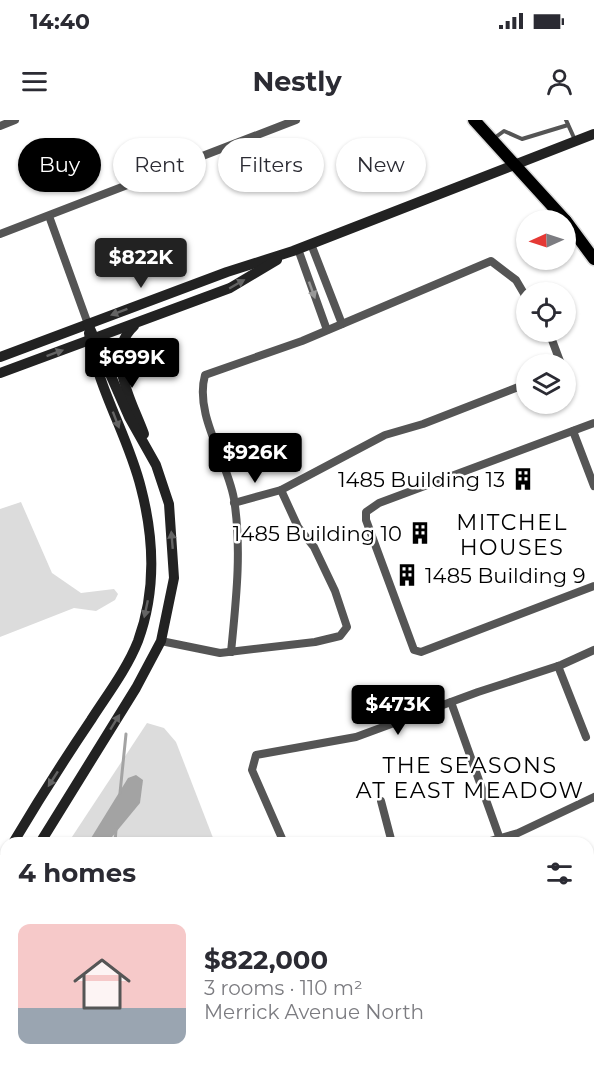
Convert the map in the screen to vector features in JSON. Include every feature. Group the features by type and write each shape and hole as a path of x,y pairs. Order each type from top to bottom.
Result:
{"main road":[{"path":"474,120 556,210"},
{"path":"0,357 227,272 311,244 594,134"},
{"path":"576,235 594,259"},
{"path":"0,373 230,288 295,250"},
{"path":"44,837 136,688 160,641 168,614 174,578 169,504 120,364 121,346 126,335 138,323"},
{"path":"88,324 129,417 156,465"},
{"path":"17,837 118,678 138,642 147,608 151,549 147,513 140,482 93,357 93,339"}],"street":[{"path":"0,126 15,120"},
{"path":"0,234 296,120"},
{"path":"49,216 88,324"},
{"path":"311,244 342,324"},
{"path":"295,250 327,330"},
{"path":"231,652 238,578 234,503 229,475 204,406 201,390 205,375 327,330 491,261 518,282"},
{"path":"234,503 281,490 385,435 423,424 516,388"},
{"path":"594,423 379,503 366,512 366,520 414,650 421,652 594,586"},
{"path":"573,431 594,486"},
{"path":"160,641 220,653 315,642 340,636 347,627 331,582 314,547 298,527 281,490"},
{"path":"281,837 254,778 252,770 256,755 356,737 558,666 594,650"},
{"path":"558,666 586,737"},
{"path":"451,702 499,837"},
{"path":"504,837 594,797"},
{"path":"381,801 390,837"}],"lane":[{"path":"492,140 504,131 522,139 567,122 576,141"}],"shaded area":[{"path":"21,502 52,573 81,593 114,589 118,594 115,600 96,611 74,608 0,637 0,509"},
{"path":"147,723 164,728 176,742 213,837 72,837"},
{"path":"136,775 143,780 140,803 112,837 92,837 128,778"}],"waterway":[{"path":"120,793 126,734"},
{"path":"115,837 116,830"}],"place":[{"name":"1485 Building 13","path":"523,479"},
{"name":"1485 Building 10","path":"420,533"},
{"name":"1485 Building 9","path":"407,575"}],"district":[{"name":"MITCHEL HOUSES","path":"512,534"},
{"name":"THE SEASONS AT EAST MEADOW","path":"470,778"}]}
